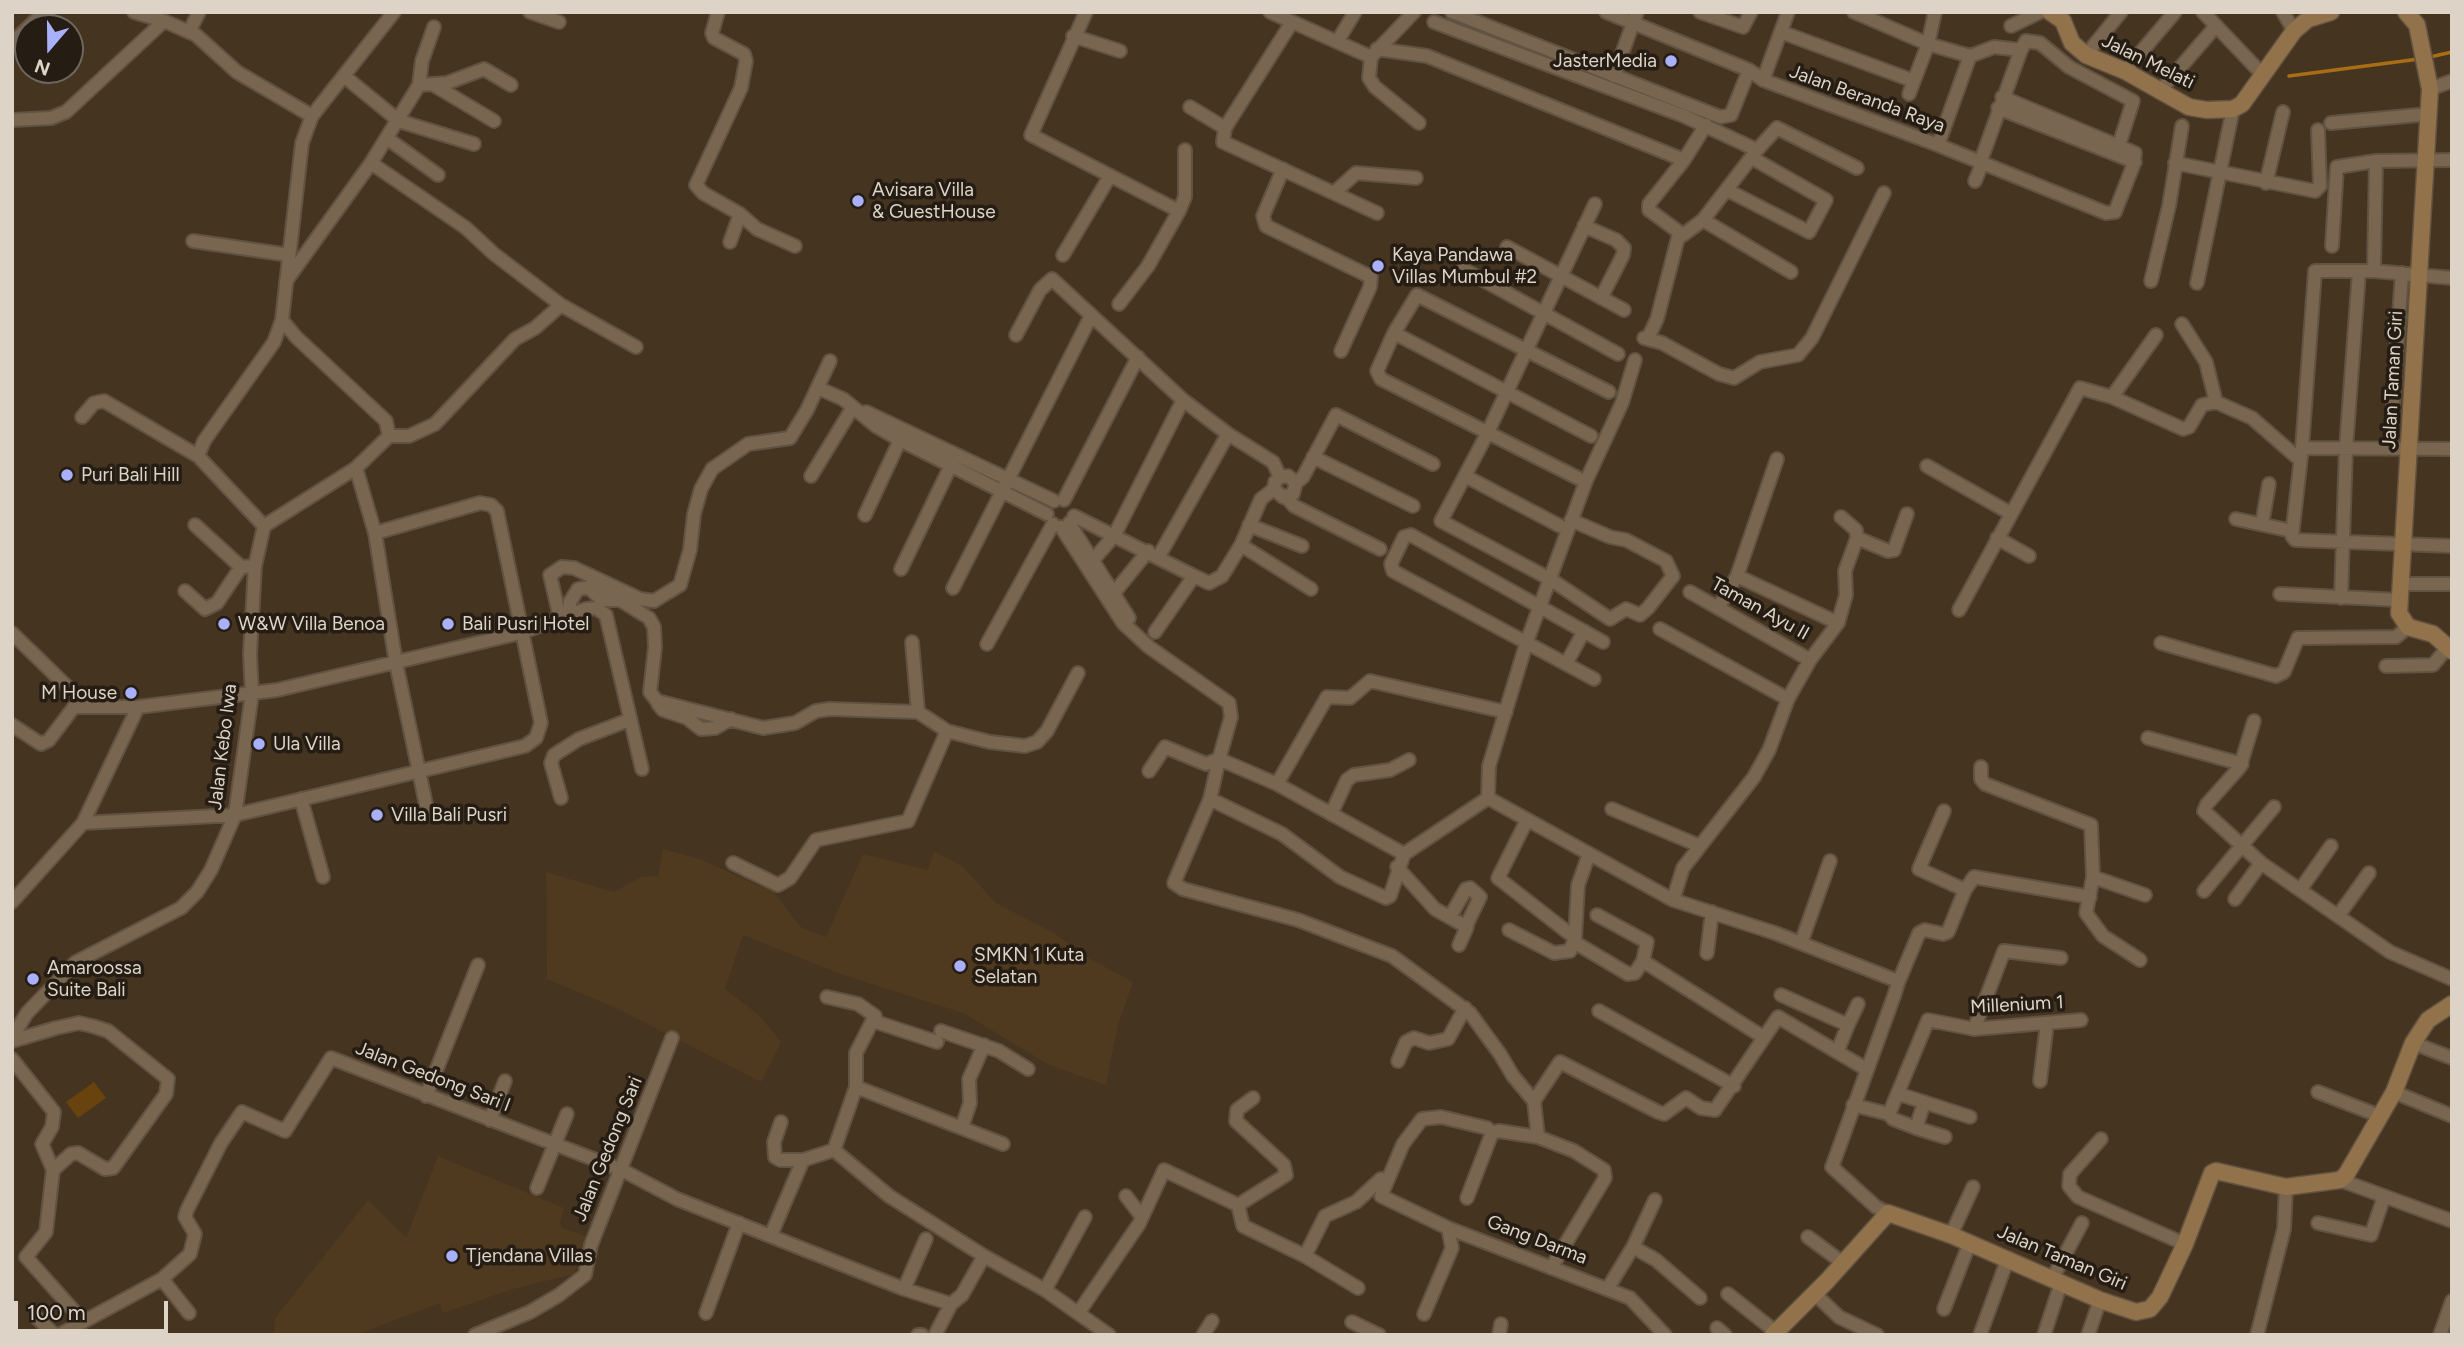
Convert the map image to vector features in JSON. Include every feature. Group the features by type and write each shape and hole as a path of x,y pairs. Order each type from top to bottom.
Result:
{"street":[{"path":"12,43 40,16 49,12"},
{"path":"134,12 189,32 237,72 312,116"},
{"path":"189,32 199,12"},
{"path":"198,456 204,441 274,342 282,320 302,143 312,116 394,12"},
{"path":"530,12 559,22"},
{"path":"718,12 712,33 714,38 744,54 746,61 741,88 696,185 703,193 740,214 757,229 795,246"},
{"path":"1086,12 1030,131 1034,139 1179,212"},
{"path":"1270,12 1337,42 1374,53 1427,56 1684,160"},
{"path":"1337,42 1355,12"},
{"path":"1414,12 1374,53 1369,78 1375,87 1419,124"},
{"path":"1452,12 1727,117 1731,115 1749,70"},
{"name":"Jalan Beranda Raya","path":"1606,12 1635,17 1749,70 1763,80 1938,145 2106,213 2117,211 2135,162"},
{"path":"1700,12 1743,27 1751,12"},
{"path":"1763,80 1788,12"},
{"path":"1854,12 1928,44 1970,55 1994,47 2021,50"},
{"path":"1909,94 1928,44 1935,12"},
{"path":"2011,26 2040,12"},
{"path":"2086,55 2121,12"},
{"path":"2125,71 2175,12"},
{"path":"2203,12 2266,70"},
{"path":"2283,12 2294,31"},
{"path":"2197,283 2232,112 2251,94 2294,31 2308,19 2331,12"},
{"path":"2406,12 2417,25 2429,85 2452,81"},
{"name":"Jalan Melati","path":"2061,15 2072,43 2086,55 2125,71 2189,107 2232,112"},
{"path":"1614,76 1635,17"},
{"path":"12,120 51,118 66,112 164,21"},
{"path":"1292,22 1225,128 1223,142 1377,212"},
{"path":"1434,22 1706,125 1731,138 1826,200 1809,232 1727,190"},
{"path":"2159,92 2216,26"},
{"path":"285,281 426,84 422,61 435,27"},
{"path":"1781,32 1914,81"},
{"path":"1073,36 1120,51"},
{"path":"1975,181 2000,103 2026,41 2040,43 2069,67 2133,101 2119,145"},
{"path":"1938,145 1970,55"},
{"path":"426,84 447,83 484,69 512,85"},
{"path":"344,76 399,121 474,144"},
{"path":"426,84 494,121"},
{"name":"Jalan Taman Giri","path":"2408,627 2400,618 2400,592 2411,447 2429,85"},
{"path":"2000,103 2119,145 2135,153 2135,162 2000,103"},
{"path":"1190,107 1225,128"},
{"path":"2266,183 2283,112"},
{"path":"2331,123 2429,114"},
{"path":"1706,125 1684,160 1649,204 1649,210 1679,234 1688,234 1703,220 1777,128 1857,168"},
{"path":"2151,281 2182,126"},
{"path":"2175,163 2266,183 2319,189 2318,130"},
{"path":"388,139 438,175"},
{"path":"1119,303 1148,266 1179,212 1185,197 1185,150"},
{"path":"2332,246 2336,169 2376,160 2452,160"},
{"path":"2374,271 2376,160"},
{"path":"371,163 466,228 494,254 561,305 636,347"},
{"path":"1283,169 1263,216 1264,224 1371,277 1372,281 1340,351"},
{"path":"1334,193 1356,173 1416,178"},
{"path":"1063,255 1110,176"},
{"path":"1679,234 1657,319 1646,338 1719,374 1734,378 1770,359 1787,360 1798,355 1812,338 1884,193"},
{"path":"1465,476 1565,523 1652,552 1666,561 1673,576 1644,612 1634,614 1626,609 1613,619 1550,579 1441,521 1487,434 1595,204"},
{"path":"730,243 740,214"},
{"path":"1703,220 1791,272"},
{"path":"1584,226 1616,240 1624,248 1601,298"},
{"path":"193,241 289,255"},
{"path":"1507,247 1625,310"},
{"path":"1463,269 1618,354"},
{"path":"2452,278 2374,271 2316,270 2314,273 2301,454 2292,531 2295,540 2452,546"},
{"path":"2341,598 2346,448 2359,272"},
{"path":"2390,448 2402,273"},
{"path":"1016,335 1049,279 1183,400 1227,434 1273,462 1280,477"},
{"path":"1578,478 1381,379 1377,371 1412,300 1420,295 1609,392"},
{"path":"82,417 94,403 104,401 198,456 264,526 356,468 389,436 409,436 435,424 515,339 535,328 561,305"},
{"path":"953,587 1091,316"},
{"path":"282,320 296,337 386,421 389,436"},
{"path":"2182,324 2206,362 2216,402"},
{"path":"1394,333 1591,436"},
{"path":"2112,397 2156,335"},
{"path":"274,342 285,337 296,337"},
{"path":"1138,357 1059,500 1061,521 1123,623 1229,703 1231,717 1210,799 1174,883 1183,889 1277,913 1392,956 1465,1008 1534,1101 1538,1137"},
{"path":"1488,798 1489,766 1527,641 1550,579 1565,523 1618,413 1635,360"},
{"path":"565,617 550,575 562,567 574,568 640,599 653,601 680,585 687,569 694,514 701,489 712,468 748,443 790,438 830,361"},
{"path":"818,388 1004,485 1061,521 1114,536 1209,583 1218,580 1241,544 1261,499 1275,489"},
{"path":"1959,610 2080,388 2112,397 2183,429 2189,427 2202,405 2216,402 2252,418 2301,454 2346,448 2452,449"},
{"path":"1093,560 1114,536 1183,400"},
{"path":"853,407 900,440 954,461"},
{"path":"811,477 853,407"},
{"path":"1286,497 1295,491 1296,483 1313,457 1333,417 1339,415 1433,464"},
{"path":"1114,593 1153,553 1227,434"},
{"path":"865,515 900,440"},
{"path":"1313,457 1413,506"},
{"path":"1718,608 1737,576 1777,459"},
{"path":"901,569 954,461"},
{"path":"1927,466 2010,513"},
{"path":"356,468 375,533 396,663 428,814"},
{"path":"1296,483 1288,476 1280,477 1275,482 1275,489 1279,496 1286,497 1294,506 1380,549"},
{"path":"2262,524 2269,484"},
{"path":"987,644 1070,503 1004,485"},
{"path":"83,823 235,816 525,746 536,738 541,723 520,633 497,512 491,505 480,503 457,507 375,533"},
{"path":"250,512 283,514"},
{"path":"1857,538 1888,551 1894,550 1907,514"},
{"path":"1674,900 1683,868 1754,777 1769,750 1788,699 1811,660 1838,623 1846,595 1845,571 1857,538 1856,530 1841,517"},
{"path":"2236,519 2292,531"},
{"path":"1061,521 1093,560 1135,634"},
{"path":"1249,524 1302,546"},
{"path":"195,525 241,568"},
{"name":"Jalan Kebo Iwa","path":"12,1040 27,1013 76,962 181,908 197,892 211,870 235,816 252,694 250,654 256,566 264,526"},
{"path":"1594,679 1393,571 1391,564 1404,537 1411,535 1603,642"},
{"path":"1997,538 2029,556"},
{"path":"1241,544 1311,589"},
{"path":"185,591 200,607 213,606 241,568 256,566"},
{"path":"1155,632 1194,576"},
{"path":"1737,576 1838,623"},
{"path":"2280,594 2341,598 2452,584"},
{"path":"565,617 578,589 588,587 602,600 620,600 640,610 654,627 650,692 657,701 763,728 779,728 816,711 830,709 918,712 947,731 989,743 1025,746 1037,742 1047,732 1078,673"},
{"name":"Taman Ayu II","path":"1690,592 1811,660"},
{"path":"12,725 41,744 49,740 69,710 87,706 138,707 252,694 520,633 596,608 606,615 642,769"},
{"path":"2161,643 2276,676 2284,672 2298,638 2396,636 2408,627 2433,634 2449,649 2433,665 2386,666"},
{"path":"1660,629 1788,699"},
{"path":"1566,664 1584,631"},
{"path":"12,633 87,706"},
{"path":"912,642 918,712"},
{"path":"1277,784 1327,697 1345,700 1370,681 1506,712"},
{"path":"12,902 83,823 138,707"},
{"path":"561,798 551,764 554,755 579,739 629,720"},
{"path":"2254,720 2242,764 2204,809 2261,863 2390,952 2452,979"},
{"path":"733,863 778,886 790,878 816,840 908,821 947,731"},
{"path":"2148,738 2242,764"},
{"path":"1149,771 1165,747 1206,764 1219,759 1277,784 1404,854"},
{"path":"1331,814 1347,780 1354,775 1390,770 1409,760"},
{"path":"1981,767 1981,779 1985,784 2091,825 2093,877 2086,913 2094,927 2140,960"},
{"path":"1210,799 1282,834 1340,877 1382,897 1390,896 1397,867 1404,854 1488,798"},
{"path":"1488,798 1674,900 1801,943 1887,975 1898,983"},
{"path":"301,799 323,877"},
{"path":"2204,891 2274,807"},
{"path":"1612,810 1700,846"},
{"path":"1944,811 1919,869 1965,890"},
{"path":"1527,820 1498,878 1574,941 1628,974 1635,973 1643,961 1647,942 1597,915"},
{"path":"2300,890 2331,846"},
{"path":"1509,930 1554,953 1566,953 1574,941 1578,885 1589,854"},
{"path":"1801,943 1830,861"},
{"path":"2235,899 2261,863"},
{"path":"1397,867 1430,905 1466,926"},
{"path":"2338,916 2369,873"},
{"path":"1728,1294 1775,1333 1815,1294 1888,1213 1876,1207 1832,1167 1898,983 1919,933 1926,930 1948,932 1965,890 1976,876 2090,897"},
{"path":"2093,877 2145,895"},
{"path":"1450,917 1466,889 1470,888 1480,897 1459,945"},
{"path":"1707,953 1713,912"},
{"path":"1973,1030 2001,955 2008,949 2061,958"},
{"path":"1643,961 1763,1037"},
{"path":"426,1096 478,965"},
{"path":"1781,995 1849,1025"},
{"path":"827,996 858,1004 874,1013 873,1021 856,1052 856,1087 834,1150"},
{"path":"1838,1050 1858,1004"},
{"path":"2452,1004 2428,1020 2413,1043 2394,1092 2346,1175 2340,1180 2452,1221"},
{"path":"1398,1062 1406,1042 1413,1038 1429,1043 1448,1039 1465,1008"},
{"path":"1599,1011 1734,1086"},
{"path":"1534,1101 1560,1062 1664,1114 1685,1098 1701,1108 1715,1110 1734,1086 1778,1017 1867,1069"},
{"name":"Millenium 1","path":"1889,1114 1928,1020 1973,1030 2081,1020"},
{"path":"873,1021 984,1045 1028,1069"},
{"path":"12,1040 79,1023 92,1026 108,1031 168,1079 166,1094 113,1168 106,1169 78,1153 71,1154 53,1170"},
{"path":"2040,1081 2047,1023"},
{"name":"Jalan Gedong Sari","path":"475,1335 530,1312 585,1275 591,1245 672,1038"},
{"path":"2413,1043 2452,1058"},
{"path":"962,1127 970,1103 969,1079 984,1045"},
{"name":"Jalan Gedong Sari I","path":"57,1335 162,1279 190,1254 195,1234 185,1217 187,1210 221,1143 242,1112 285,1131 331,1058 553,1146 622,1170 677,1199 904,1289 951,1304"},
{"path":"12,1059 54,1112 52,1127 42,1144 53,1170 44,1237 26,1254 83,1321"},
{"path":"490,1120 505,1081"},
{"path":"856,1087 1003,1144"},
{"path":"2394,1092 2452,1116"},
{"path":"2318,1093 2380,1116"},
{"path":"1899,1094 1970,1117"},
{"path":"1238,1205 1286,1175 1287,1170 1236,1121 1237,1110 1253,1098"},
{"path":"1916,1128 1924,1102"},
{"path":"1853,1105 1889,1114 1893,1119 1945,1137"},
{"path":"537,1188 567,1114"},
{"path":"1306,1256 1325,1216 1356,1202 1381,1179 1386,1180 1403,1144 1422,1119 1441,1117 1488,1128 1492,1133"},
{"path":"781,1122 774,1142 775,1157 780,1160 803,1160 834,1150"},
{"path":"1492,1133 1499,1131 1538,1137 1586,1158 1605,1174 1551,1268"},
{"path":"1467,1198 1492,1133"},
{"path":"2101,1139 2070,1174 2069,1186 2078,1197 2185,1244"},
{"path":"834,1150 889,1196 1045,1290 1110,1335"},
{"path":"771,1235 803,1160"},
{"path":"1079,1312 1142,1217 1164,1170 1238,1205"},
{"name":"Jalan Taman Giri","path":"1888,1213 1951,1234 2100,1300 2136,1312 2150,1309 2160,1297 2185,1244 2211,1173 2217,1171 2286,1187 2340,1180"},
{"name":"Gang Darma","path":"1386,1180 1381,1191 1382,1198 1448,1228 1630,1298 1665,1335"},
{"path":"1951,1234 1973,1187"},
{"path":"2257,1335 2284,1229 2286,1187"},
{"path":"1126,1196 1142,1217"},
{"path":"2318,1223 2371,1235 2384,1197"},
{"path":"1608,1288 1633,1247 1655,1200"},
{"path":"1238,1205 1243,1226 1306,1256 1358,1288"},
{"path":"1045,1290 1085,1217"},
{"path":"706,1313 739,1223"},
{"path":"2044,1335 2057,1281 2082,1223"},
{"path":"1424,1314 1452,1248 1448,1228"},
{"path":"1808,1237 1843,1263"},
{"path":"904,1289 926,1239"},
{"path":"1944,1309 1970,1242"},
{"path":"1633,1247 1656,1260 1700,1298"},
{"path":"935,1335 951,1304 962,1295 984,1255"},
{"path":"1980,1335 2008,1258"},
{"path":"162,1279 189,1313"},
{"path":"1815,1294 1839,1317 1877,1335"},
{"path":"2088,1335 2100,1300"},
{"path":"2440,1335 2452,1301"},
{"path":"37,1318 57,1335"},
{"path":"1203,1335 1212,1321"},
{"path":"1352,1322 1379,1335"}],"shaded area":[{"name":"SMKN 1 Kuta Selatan","path":"663,849 700,859 774,892 801,927 826,937 863,854 928,870 934,851 962,866 996,903 1054,933 1090,959 1133,982 1118,1025 1106,1085 1049,1065 963,1013 843,975 743,935 725,989 760,1016 781,1042 761,1082 618,1009 547,979 546,872 614,892 641,877 658,876"},
{"path":"94,1082 106,1098 78,1118 66,1102"},
{"name":"Tjendana Villas","path":"438,1156 564,1208 560,1223 562,1228 589,1237 574,1274 513,1289 443,1313 440,1303 356,1335 274,1335 275,1318 368,1200 406,1238"}],"waterway":[{"path":"2430,57 2452,52"},
{"path":"2289,76 2419,59"}],"place":[{"name":"JasterMedia","path":"1671,61"},
{"name":"Avisara Villa & GuestHouse","path":"858,201"},
{"name":"Kaya Pandawa Villas Mumbul #2","path":"1378,266"},
{"name":"Puri Bali Hill","path":"67,475"},
{"name":"W&W Villa Benoa","path":"224,624"},
{"name":"Bali Pusri Hotel","path":"448,624"},
{"name":"M House","path":"131,693"},
{"name":"Ula Villa","path":"259,744"},
{"name":"Villa Bali Pusri","path":"377,815"},
{"name":"SMKN 1 Kuta Selatan","path":"960,966"},
{"name":"Amaroossa Suite Bali","path":"33,979"},
{"name":"Tjendana Villas","path":"452,1256"}]}
